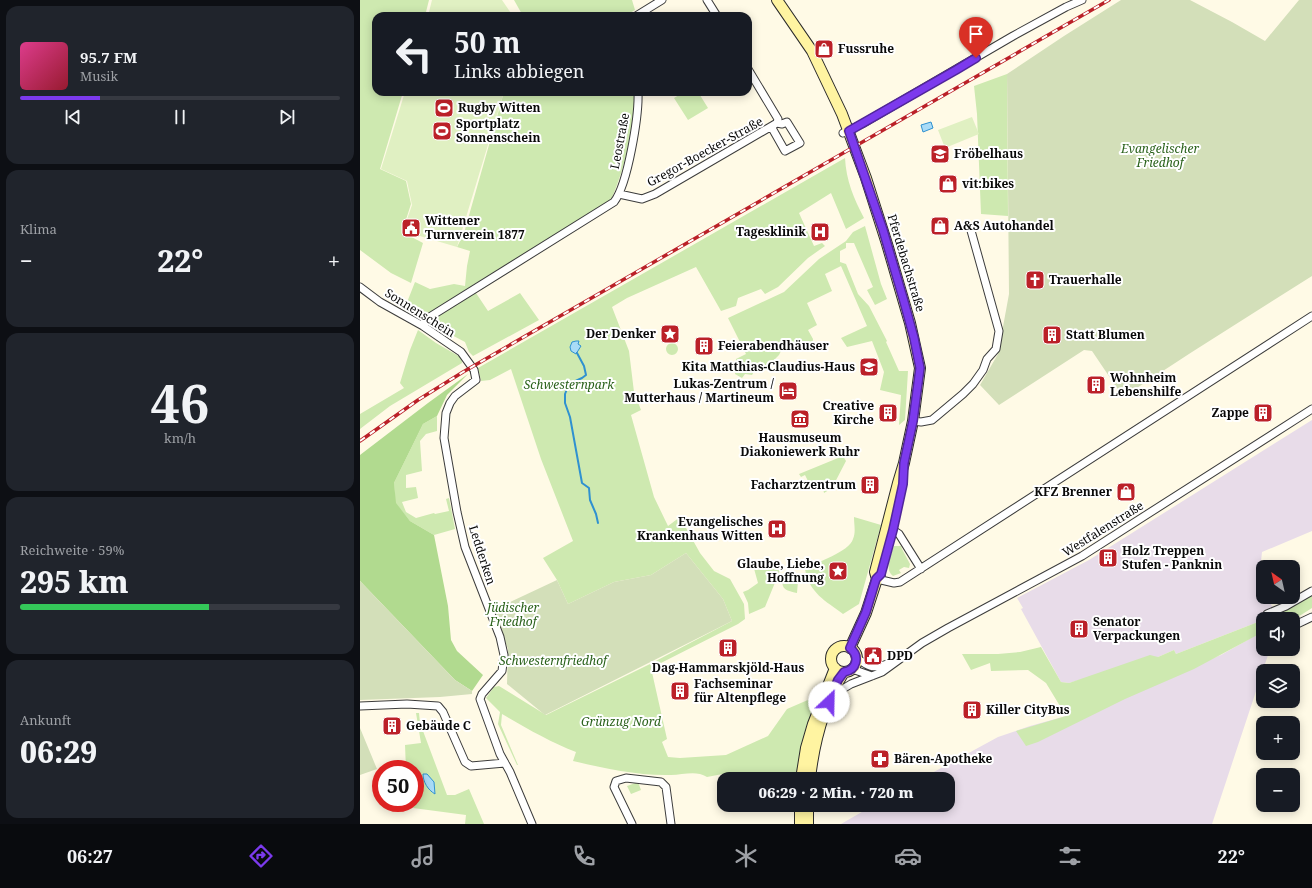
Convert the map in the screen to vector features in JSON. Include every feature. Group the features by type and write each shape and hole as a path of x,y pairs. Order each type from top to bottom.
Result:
{"main road":[{"name":"Pferdebachstraße","path":"769,0 789,27 806,55 846,132"},
{"name":"Pferdebachstraße","path":"777,0 812,51 840,108 846,132 883,230 910,323 920,368 913,421 904,463 875,572 876,579"},
{"name":"Pferdebachstraße","path":"876,579 881,574 893,530 903,484 904,463"},
{"path":"850,648 866,612 876,579"},
{"path":"802,772 806,748 813,724 844,670 856,662 857,658 854,651 850,648 842,646 835,650 831,657 831,661 844,670"},
{"path":"811,772 826,699"},
{"path":"800,812 800,824"},
{"path":"808,812 808,824"}],"street":[{"path":"642,12 662,0"},
{"path":"707,0 714,12"},
{"path":"1066,7 1070,0"},
{"path":"846,132 1013,36 1082,0"},
{"name":"Gregor-Boecker-Straße","path":"619,194 642,199 655,194 774,126 778,119 752,76"},
{"name":"Leostraße","path":"619,194 633,141 638,107 638,96"},
{"path":"422,326 428,318 607,207 614,202 619,194"},
{"path":"913,421 921,422 932,420 963,394 973,384 983,370 987,359 996,349 999,331 970,227"},
{"name":"Sonnenschein","path":"360,287 380,302 422,326 461,352 467,359"},
{"path":"876,579 894,583 900,582 1311,316"},
{"name":"Ledderken","path":"467,359 474,370 476,380 455,396 450,403 446,413 444,438 457,512 465,547 500,637 504,655 502,671 482,694 480,699 500,754 510,772 532,824"},
{"name":"Westfalenstraße","path":"826,699 851,684 882,672 900,658 948,628 1082,556 1312,409"},
{"path":"893,530 899,534 921,569"},
{"path":"1272,612 1286,606 1312,591"},
{"path":"1300,622 1312,616"},
{"name":"Westfalenstraße","path":"857,658 873,668 881,667 900,658"},
{"path":"844,670 872,676"},
{"path":"360,706 407,704 438,706 443,712 465,762 471,766 505,763"},
{"path":"632,824 614,787 616,781 626,778 661,782 666,787 671,824"}],"shaded area":[{"path":"1312,420 1312,531 1262,552 1261,560 1256,560 1256,604 1271,604 1275,612 1256,612 1256,623 1176,654 1174,650 1158,657 1069,683 1061,682 1021,609 1023,608 1017,598 1089,560"},
{"path":"1256,635 1256,656 1268,656 1265,664 1256,664 1256,691 1212,824 841,824 862,812 955,812 955,772 934,772 998,737 1066,716 1221,655"}],"green space":[{"path":"360,0 429,0 426,12 372,12 372,96 402,96 380,169 406,181 411,204 402,232 423,243 411,283 391,273 360,250"},
{"path":"432,0 502,0 510,12 429,12"},
{"path":"514,0 632,0 635,10 632,12 521,12"},
{"name":"Evangelischer Friedhof","path":"1121,0 1190,0 1265,41 1299,0 1312,0 1312,276 1123,397 1092,351 1084,350 999,405 980,385 998,354 1009,294 1007,74"},
{"path":"1007,74 1008,216 981,214 977,114 974,86"},
{"name":"Sportplatz Sonnenschein","path":"404,96 503,96 457,247 403,231 412,205 407,181 381,169"},
{"path":"503,96 635,96 633,120 625,161 611,200 473,285 476,293 488,311 520,293 539,320 473,356 469,352 465,342 404,310 415,282 430,289 454,284 465,286 470,251 457,247 464,233"},
{"path":"677,96 700,96 708,108 688,120 674,98"},
{"path":"972,117 979,134 945,148 938,130"},
{"path":"845,158 851,189 864,218 846,229 831,193 799,213 814,246 822,243 825,246 808,258 778,287 765,294 761,289 738,298 736,306 721,311 696,267 627,298 612,307 629,351 634,392 641,410 631,415 654,497 668,526 680,517 700,553 714,571 730,579 744,604 745,619 738,624 651,668 667,739 662,742 668,757 680,758 726,755 768,736 787,709 817,696 797,772 717,772 717,775 707,777 694,773 676,775 646,774 585,764 573,761 576,752 529,730 502,714 501,725 517,765 498,724 500,712 486,698 494,687 499,686 546,715 650,664 732,621 723,599 686,553 651,575 614,582 568,604 557,580 543,558 573,541 541,459 511,369 490,380 481,381 478,368"},
{"path":"865,226 881,284 887,299 875,305 867,290 873,287 854,243 846,243 846,248 840,251 840,262 846,264 858,294 869,306 887,341 886,342 899,371 908,371 905,420 899,425 901,395 880,390 884,372 872,341 847,347 841,338 867,326 841,266 825,274 832,291 807,303 817,325 808,330 813,339 812,348 798,346 783,347 779,355 767,367 760,361 752,375 745,374 742,378 735,374 736,359 746,354 728,318 784,292 819,259 846,241 853,232"},
{"path":"418,330 436,343 462,358 462,363 390,406 360,429 360,414 404,388 400,383"},
{"path":"670,343 674,343 678,349 674,355 670,355 666,351 666,347"},
{"path":"468,374 447,395 437,416 423,424 394,483 396,503 410,521 434,535 448,606 451,640 457,651 483,675 472,691 455,680 360,581 360,455"},
{"path":"437,416 437,431 426,434 420,441 422,471 406,475 406,488 416,487 418,498 402,502 406,512 416,518 449,511 446,499 449,498 455,529 434,535 410,521 395,503 394,483 423,424"},
{"path":"843,456 846,461 832,488 824,493 823,488 812,489 805,475 801,477 799,474"},
{"path":"854,517 881,525 859,604 843,614 819,596 810,584 805,569 832,556 850,544 853,539 855,528"},
{"path":"894,546 901,546 910,564 909,568 904,567 899,570 901,573 893,576 890,573 889,566"},
{"name":"Schwesternfriedhof","path":"686,553 723,599 732,621 545,715 507,684 508,649 493,610 557,580 568,604 614,582 651,575"},
{"path":"760,561 763,566 768,564 781,568 765,607 749,614 748,603 743,592 758,583 753,565"},
{"path":"790,575 794,576 798,581 797,593 791,592 783,586 783,579"},
{"path":"360,581 455,680 472,691 472,694 440,697 360,700"},
{"path":"1312,594 1312,608 1300,616 1300,612 1282,612 1295,604 1300,604 1300,601"},
{"path":"1256,623 1256,636 1194,669 1125,699 1038,742 1026,746 1016,731 1066,716 1046,683 1028,670 991,671 990,663 971,670 962,654 998,654 1020,652 1041,647 1061,682 1069,683 1150,655 1158,657 1174,650 1176,654"},
{"path":"416,713 419,713 420,723 447,795 455,795 469,789 484,824 465,824 466,815 424,809 424,760 406,760 405,745 421,743"},
{"path":"360,728 373,760 372,760 372,771 360,775"},
{"path":"638,782 641,790 631,794 627,786"}],"water":[{"path":"931,122 933,128 923,132 921,125"},
{"path":"579,341 578,344 581,346 576,354 571,351 570,347 572,342"},
{"path":"424,774 427,774 434,782 435,794 426,786"}],"waterway":[{"path":"577,353 584,366 586,375 569,384 565,394 565,403 570,417 582,483 589,488 590,500 598,523"}],"railway":[{"path":"360,441 418,400 463,372 1109,0"}],"place":[{"name":"Fussruhe","path":"824,49"},
{"name":"Rugby Witten","path":"444,108"},
{"name":"Sportplatz Sonnenschein","path":"442,131"},
{"name":"Fröbelhaus","path":"940,154"},
{"name":"vit:bikes","path":"948,184"},
{"name":"A&S Autohandel","path":"940,226"},
{"name":"Wittener Turnverein 1877","path":"411,228"},
{"name":"Tagesklinik","path":"820,232"},
{"name":"Trauerhalle","path":"1035,280"},
{"name":"Der Denker","path":"670,334"},
{"name":"Statt Blumen","path":"1052,335"},
{"name":"Feierabendhäuser","path":"704,346"},
{"name":"Kita Matthias-Claudius-Haus","path":"869,367"},
{"name":"Wohnheim Lebenshilfe","path":"1096,385"},
{"name":"Lukas-Zentrum / Mutterhaus / Martineum","path":"788,391"},
{"name":"Creative Kirche","path":"888,413"},
{"name":"Zappe","path":"1263,413"},
{"name":"Hausmuseum Diakoniewerk Ruhr","path":"800,419"},
{"name":"Facharztzentrum","path":"870,485"},
{"name":"KFZ Brenner","path":"1126,492"},
{"name":"Evangelisches Krankenhaus Witten","path":"777,529"},
{"name":"Holz Treppen Stufen - Panknin","path":"1108,558"},
{"name":"Glaube, Liebe, Hoffnung","path":"838,571"},
{"name":"Senator Verpackungen","path":"1079,629"},
{"name":"Dag-Hammarskjöld-Haus","path":"728,648"},
{"name":"DPD","path":"873,656"},
{"name":"Fachseminar für Altenpflege","path":"680,691"},
{"name":"Killer CityBus","path":"972,710"},
{"name":"Gebäude C","path":"392,726"},
{"name":"Bären-Apotheke","path":"880,759"}],"route":[{"path":"829,702 838,680 844,672 852,669 856,662 856,654 850,648 871,599 876,579 881,574 893,530 903,484 904,463 913,421 920,373 915,344 903,298 883,230 849,131 976,58"}],"park label":[{"name":"Schwesternpark","path":"569,385"},
{"name":"Jüdischer Friedhof","path":"513,615"},
{"name":"Grünzug Nord","path":"621,722"}]}
